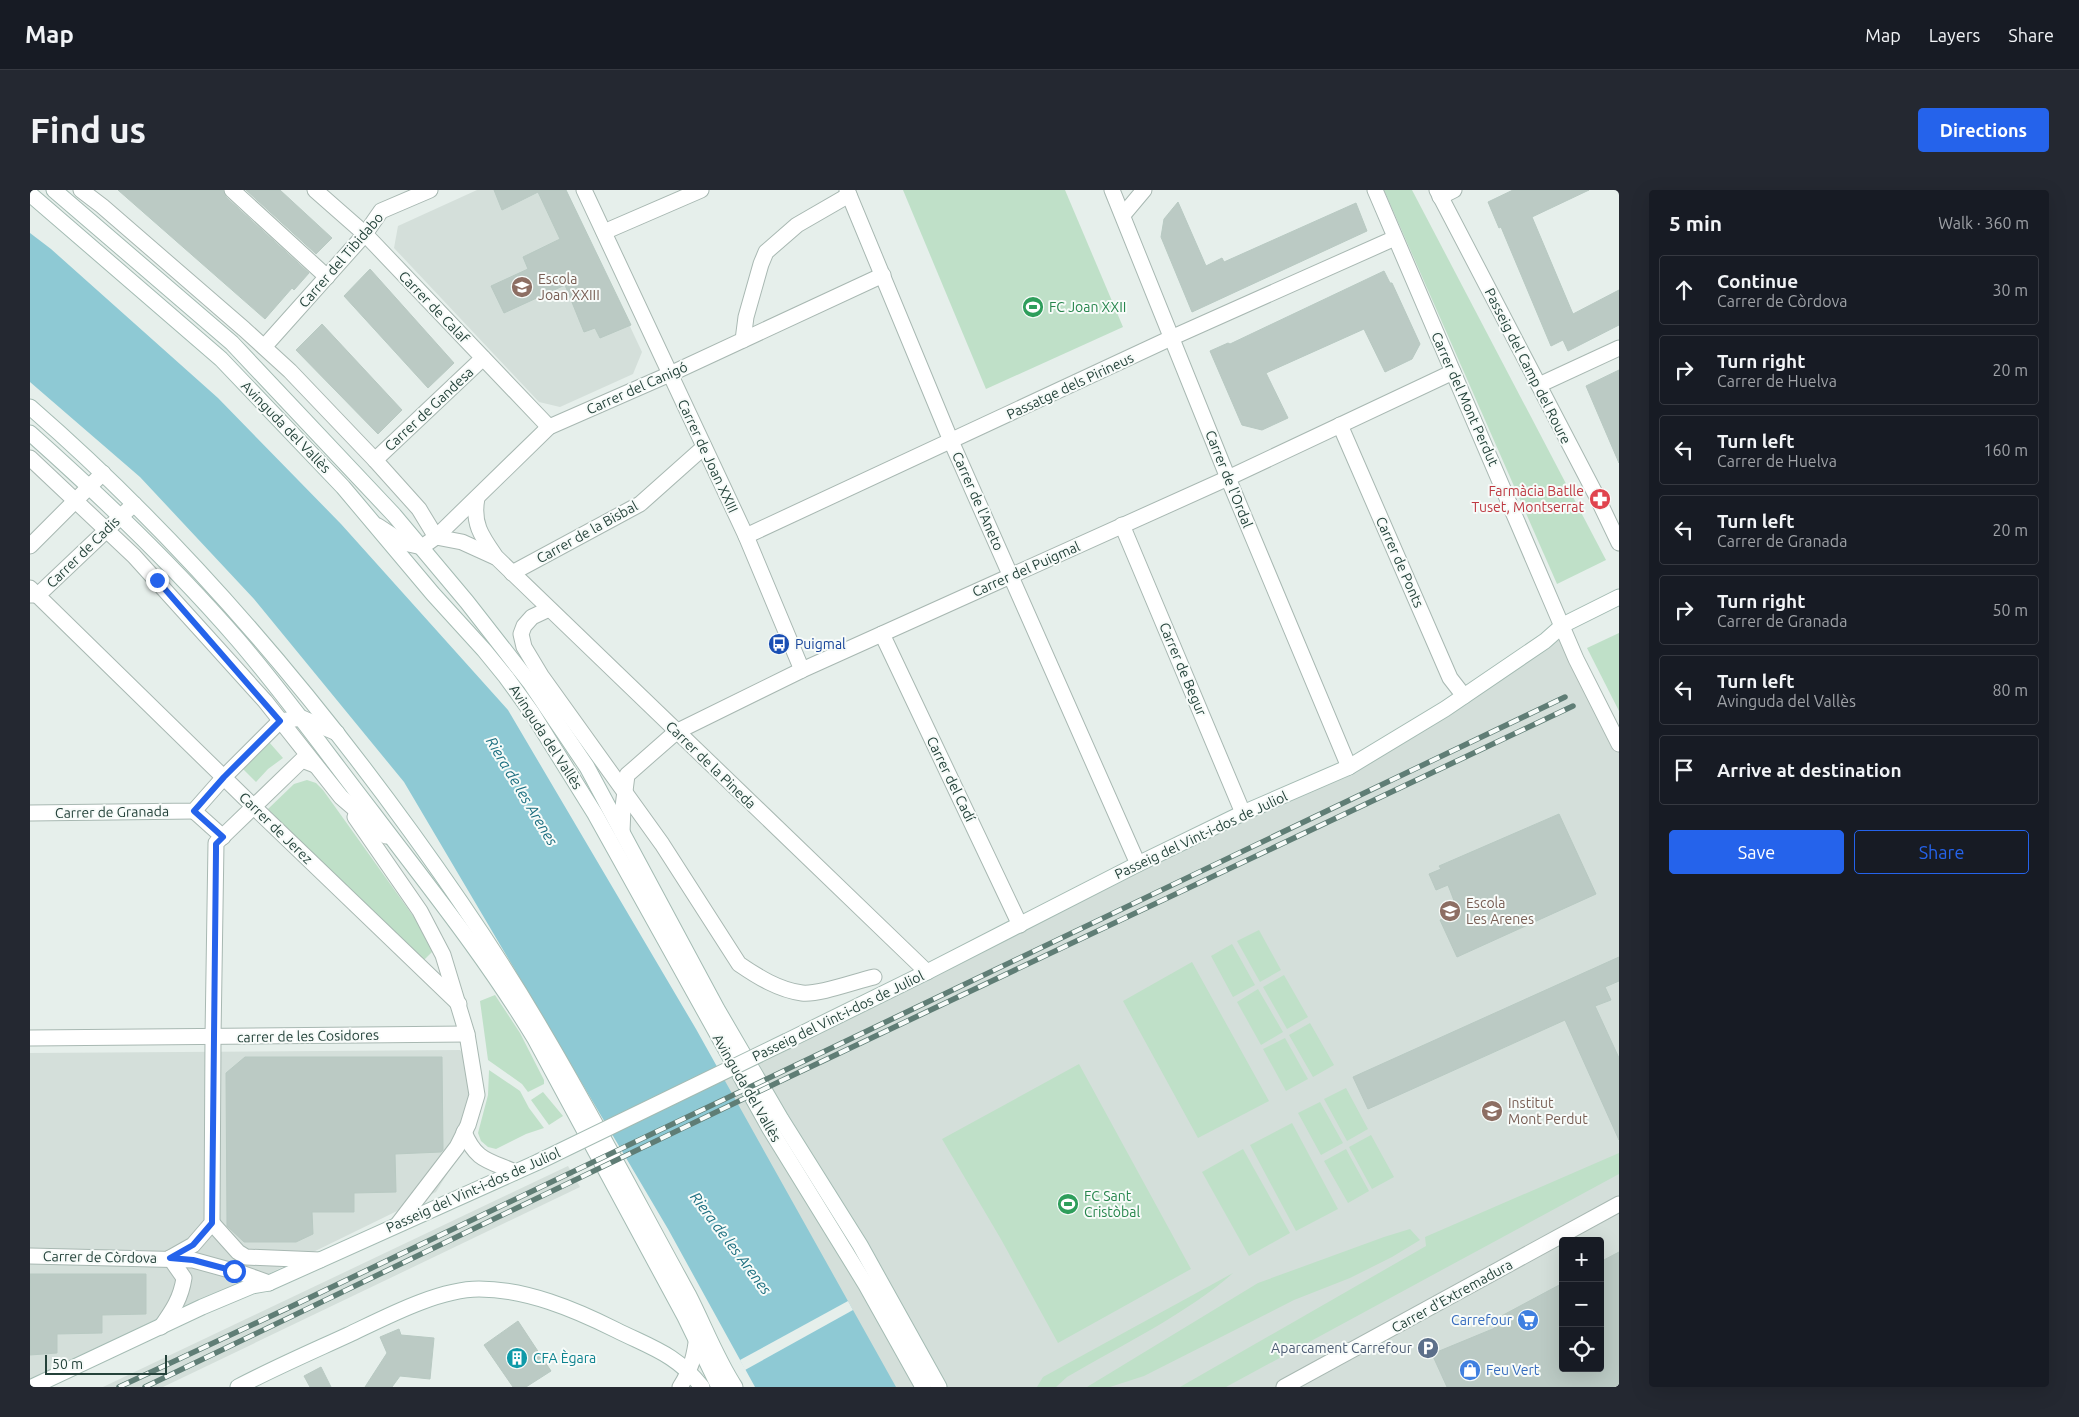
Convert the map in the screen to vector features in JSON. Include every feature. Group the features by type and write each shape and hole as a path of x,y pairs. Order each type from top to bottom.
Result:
{"street":[{"name":"Avinguda del Vallès","path":"54,190 232,343 357,474 422,547 544,702 610,808 722,1017 768,1097 864,1253 939,1387"},
{"path":"81,190 102,206 290,371 419,509 436,537"},
{"path":"232,190 327,277"},
{"name":"Carrer de Calaf","path":"315,190 365,234 549,427"},
{"name":"Carrer del Tibidabo","path":"264,347 365,234 381,211 430,190"},
{"name":"Carrer de Joan XXIII","path":"584,190 746,536 802,670"},
{"path":"604,232 701,190"},
{"name":"Carrer de l'Ordal","path":"1112,190 1228,478 1349,767"},
{"path":"1123,215 1144,190"},
{"name":"Carrer del Mont Perdut","path":"1375,190 1580,667 1619,744"},
{"path":"1438,193 1454,190"},
{"path":"743,340 746,316 766,252 797,226 848,192"},
{"name":"Carrer de l'Aneto","path":"848,192 1010,576 1138,864"},
{"name":"Passeig del Camp del Roure","path":"1438,193 1619,543"},
{"name":"Avinguda del Vallès","path":"30,194 221,359 343,487 506,677 569,771 595,814 770,1129 866,1284 923,1387"},
{"name":"Passatge dels Pirineus","path":"746,536 1171,338 1395,238"},
{"name":"Carrer del Canigó","path":"422,547 436,537 549,427 670,374 883,275"},
{"path":"1538,385 1619,348"},
{"name":"Carrer de Gandesa","path":"375,460 483,358"},
{"name":"Carrer del Puigmal","path":"622,832 627,775 676,732 802,670 1228,478 1453,372"},
{"path":"30,407 103,473 168,537 250,627 337,733 450,886 518,990 569,1078 696,1311 735,1387"},
{"name":"Carrer de Ponts","path":"1340,425 1450,678 1464,696"},
{"path":"30,432 121,517 176,572 238,640 302,718 398,847 472,942 509,996 535,1039 696,1339 719,1387"},
{"name":"Carrer de la Bisbal","path":"512,573 640,504 704,447"},
{"path":"30,458 77,500 134,556 183,609 280,721 341,797 420,911 443,955 459,1004 477,1095 457,1147 398,1224"},
{"path":"30,546 103,473"},
{"name":"Carrer de la Pineda","path":"476,498 475,519 480,533 496,557 676,732 928,972"},
{"name":"Carrer de Cadis","path":"33,593 108,530 134,504"},
{"path":"376,524 404,543 422,547"},
{"name":"Carrer de Begur","path":"1122,525 1243,813"},
{"name":"Carrer de la Pineda","path":"436,537 462,542 496,557"},
{"path":"176,572 183,609"},
{"name":"Carrer de Jerez","path":"33,593 459,1004"},
{"name":"Passeig del Vint-i-dos de Juliol","path":"32,1387 252,1286 269,1283 538,1162 928,972 1138,864 1243,813 1349,767 1464,696 1545,641 1563,625 1619,597"},
{"path":"549,609 532,617 524,626 520,634 524,647 542,677 662,844 739,964 755,976 779,987 804,994 874,977"},
{"name":"Carrer del Cadí","path":"882,634 1020,924"},
{"path":"223,837 194,811 224,777 280,721 302,718 337,733"},
{"path":"170,1258 193,1245 212,1223 216,844 302,760 315,765"},
{"path":"610,808 625,794"},
{"path":"341,797 398,847"},
{"name":"Carrer de Granada","path":"30,813 194,811"},
{"name":"carrer de les Cosidores","path":"30,1038 466,1034"},
{"path":"464,1132 470,1145 479,1157 515,1172"},
{"name":"Carrer d'Extremadura","path":"1284,1387 1619,1204"},
{"path":"212,1223 238,1252 246,1257 320,1260"},
{"name":"Carrer de Còrdova","path":"30,1256 193,1260 212,1264 269,1283"},
{"name":"Carrer de Còrdova","path":"161,1327 176,1306 182,1293 184,1278 170,1258"},
{"path":"238,1387 404,1309 452,1292 479,1289 516,1293 547,1301 571,1310 662,1350 690,1371 702,1387"},
{"path":"680,1387 690,1371 696,1339 696,1311"}],"shaded area":[{"name":"Escola Joan XXIII","path":"477,190 566,190 642,352 633,374 560,407 539,402 394,248 398,226"},
{"path":"1557,635 1619,747 1619,1387 830,1387 640,1114 1380,748"},
{"path":"460,1050 481,1075 474,1130 436,1192 37,1387 30,1387 30,1053"},
{"path":"568,1166 580,1187 163,1387 103,1387"}],"green space":[{"name":"FC Joan XXII","path":"903,190 1065,190 1123,327 986,389"},
{"path":"1384,190 1412,190 1606,560 1557,584"},
{"path":"1619,633 1619,711 1587,648"},
{"path":"269,742 283,758 268,769 256,782 243,769"},
{"path":"307,780 316,783 323,790 421,927 434,950 422,962 268,809 294,784"},
{"path":"1259,930 1281,970 1260,982 1237,941"},
{"path":"1232,944 1255,985 1233,997 1211,956"},
{"path":"1192,962 1269,1101 1198,1138 1123,1001"},
{"path":"1284,975 1308,1017 1287,1029 1263,987"},
{"path":"1258,989 1283,1032 1261,1045 1237,1002"},
{"path":"495,995 520,1033 544,1080 544,1084 528,1092 522,1084 488,1060 480,1001"},
{"path":"1310,1023 1334,1065 1313,1077 1289,1035"},
{"path":"1285,1038 1308,1079 1286,1091 1263,1049"},
{"name":"FC Sant Cristòbal","path":"1079,1064 1191,1269 1058,1343 1002,1241 942,1139"},
{"path":"489,1070 520,1091 529,1108 544,1128 526,1134 496,1149 488,1147 481,1141 478,1133 488,1095"},
{"path":"1346,1088 1368,1129 1347,1141 1324,1099"},
{"path":"543,1092 563,1116 549,1125 531,1100"},
{"path":"1320,1102 1343,1143 1321,1155 1298,1113"},
{"path":"1292,1123 1338,1209 1296,1231 1250,1145"},
{"path":"1371,1135 1394,1177 1372,1189 1349,1147"},
{"path":"1243,1149 1290,1233 1249,1256 1202,1172"},
{"path":"1346,1149 1369,1191 1348,1203 1324,1161"},
{"path":"1619,1153 1619,1174 1226,1387 1180,1387 1426,1246 1425,1237"},
{"path":"1410,1229 1420,1240 1392,1257 1350,1278 1294,1300 1144,1376 1110,1387 1087,1387 1258,1283"},
{"path":"1233,1273 1196,1302 1067,1377 1056,1387 1037,1387 1043,1377"}],"water":[{"name":"Riera de les Arenes","path":"30,233 51,249 218,398 341,524 508,710 696,1029 896,1387 755,1387 668,1229 404,782 254,599 140,477 30,382"}],"pier":[{"path":"848,1301 853,1310 745,1370 740,1360"}],"building":[{"path":"118,190 223,190 226,197 309,273 294,290 292,288 265,319"},
{"path":"246,190 280,190 332,238 316,254"},
{"path":"494,190 566,190 631,325 600,338 595,328 584,332 565,285 504,313 491,286 528,269 523,257 560,239 538,192 502,210"},
{"path":"1513,190 1589,190 1532,217 1573,314 1619,290 1619,325 1568,351 1563,340 1551,346 1501,227 1499,228 1488,202"},
{"path":"1178,202 1206,266 1222,258 1224,262 1356,203 1367,231 1192,312 1161,237 1164,219"},
{"path":"370,269 454,363 428,388 344,296"},
{"path":"1384,271 1390,283 1392,283 1420,344 1412,359 1385,372 1364,329 1266,373 1288,418 1262,430 1242,425 1210,351 1228,343 1230,344"},
{"path":"322,324 402,410 378,434 296,350"},
{"path":"1619,370 1619,463 1586,386"},
{"path":"1559,814 1596,894 1457,957 1440,920 1458,911 1448,885 1436,890 1429,874 1441,869 1439,866"},
{"path":"1619,957 1619,981 1605,987 1611,1000 1595,1006 1619,1058 1619,1140 1565,1020 1368,1109 1353,1077"},
{"path":"245,1057 442,1057 443,1150 441,1152 395,1154 396,1192 354,1193 354,1212 312,1212 313,1234 296,1242 244,1242 227,1226 226,1073"},
{"name":"Carrefour","path":"1619,1252 1619,1387 1447,1387 1432,1354 1495,1328 1492,1321 1559,1285 1559,1372 1604,1372 1604,1260"},
{"path":"30,1274 146,1274 146,1314 102,1315 102,1333 57,1334 57,1353 30,1355"},
{"name":"CFA Ègara","path":"518,1321 551,1371 526,1387 513,1387 484,1345"},
{"path":"399,1329 401,1335 434,1338 430,1379 400,1376 392,1387 365,1387 387,1353 380,1337"},
{"path":"321,1367 331,1387 310,1387 304,1376"}],"railway":[{"path":"119,1387 286,1309 1565,697"},
{"path":"145,1387 789,1077 1573,706"}],"place":[{"name":"Escola Joan XXIII","path":"522,287"},
{"name":"FC Joan XXII","path":"1033,307"},
{"name":"Farmàcia Batlle Tuset, Montserrat","path":"1600,499"},
{"name":"Puigmal","path":"779,644"},
{"name":"Escola Les Arenes","path":"1450,911"},
{"name":"Institut Mont Perdut","path":"1492,1111"},
{"name":"FC Sant Cristòbal","path":"1068,1204"},
{"name":"Carrefour","path":"1528,1320"},
{"name":"Aparcament Carrefour","path":"1428,1348"},
{"name":"CFA Ègara","path":"517,1358"},
{"name":"Feu Vert","path":"1470,1370"}],"route":[{"path":"157,580 280,721 224,777 194,811 223,837 216,844 212,1223 193,1245 170,1258 193,1260 234,1271"}]}
